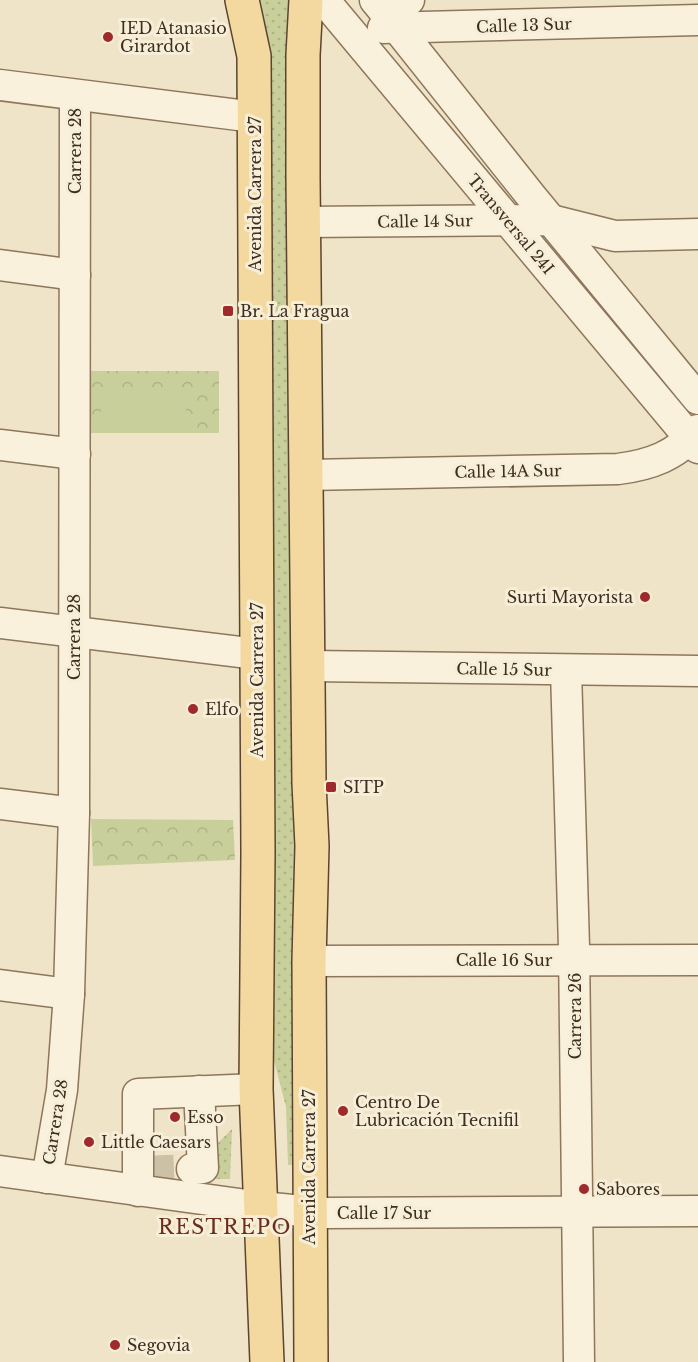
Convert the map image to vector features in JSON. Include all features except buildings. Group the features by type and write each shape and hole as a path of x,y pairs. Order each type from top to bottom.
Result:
{"main road":[{"name":"Avenida Carrera 27","path":"242,0 254,56 258,853 256,1089 267,1362"},
{"name":"Avenida Carrera 27","path":"306,0 303,55 304,222 310,666 309,783 312,846 309,961 310,1362"}],"street":[{"name":"Transversal 24I","path":"324,0 508,220 696,439"},
{"path":"376,1 409,0"},
{"name":"Transversal 24I","path":"376,1 698,399"},
{"name":"Calle 13 Sur","path":"350,31 396,27 698,20"},
{"path":"0,85 254,117"},
{"name":"Carrera 28","path":"47,1178 62,1090 69,994 74,813 75,94"},
{"name":"Calle 14 Sur","path":"304,222 551,220 615,236 698,234"},
{"path":"593,271 615,236"},
{"path":"0,265 75,275"},
{"name":"Calle 14A Sur","path":"307,475 618,469 645,466 696,439"},
{"path":"0,445 75,454"},
{"path":"0,623 257,654"},
{"name":"Calle 15 Sur","path":"310,666 698,672"},
{"name":"Carrera 26","path":"566,670 574,960 579,1362"},
{"path":"0,804 74,813"},
{"name":"Calle 16 Sur","path":"309,961 698,960"},
{"path":"0,985 69,994"},
{"path":"140,1178 138,1094 256,1089"},
{"path":"192,1169 203,1168 199,1091"},
{"name":"Calle 17 Sur","path":"0,1172 47,1178 140,1178 261,1207 309,1212 698,1211"}],"green space":[{"path":"256,0 293,0 298,634 295,1165 288,1165 286,1107 271,1049 276,831 269,385"},
{"path":"87,371 219,371 219,433 87,433"},
{"path":"101,395 186,395 186,430 101,430"},
{"path":"91,819 233,820 235,860 93,866"},
{"path":"232,1129 230,1179 214,1179 214,1147"}],"tunnel":[{"path":"144,1171 192,1169"}],"place":[{"name":"IED Atanasio Girardot","path":"108,37"},
{"name":"Br. La Fragua","path":"228,311"},
{"name":"Surti Mayorista","path":"645,597"},
{"name":"Elfo","path":"193,709"},
{"name":"SITP","path":"331,787"},
{"name":"Centro De Lubricación Tecnifil","path":"343,1111"},
{"name":"Esso","path":"175,1117"},
{"name":"Little Caesars","path":"89,1142"},
{"name":"Sabores","path":"584,1189"},
{"name":"Segovia","path":"115,1345"}],"district":[{"name":"RESTREPO","path":"225,1227"}]}
